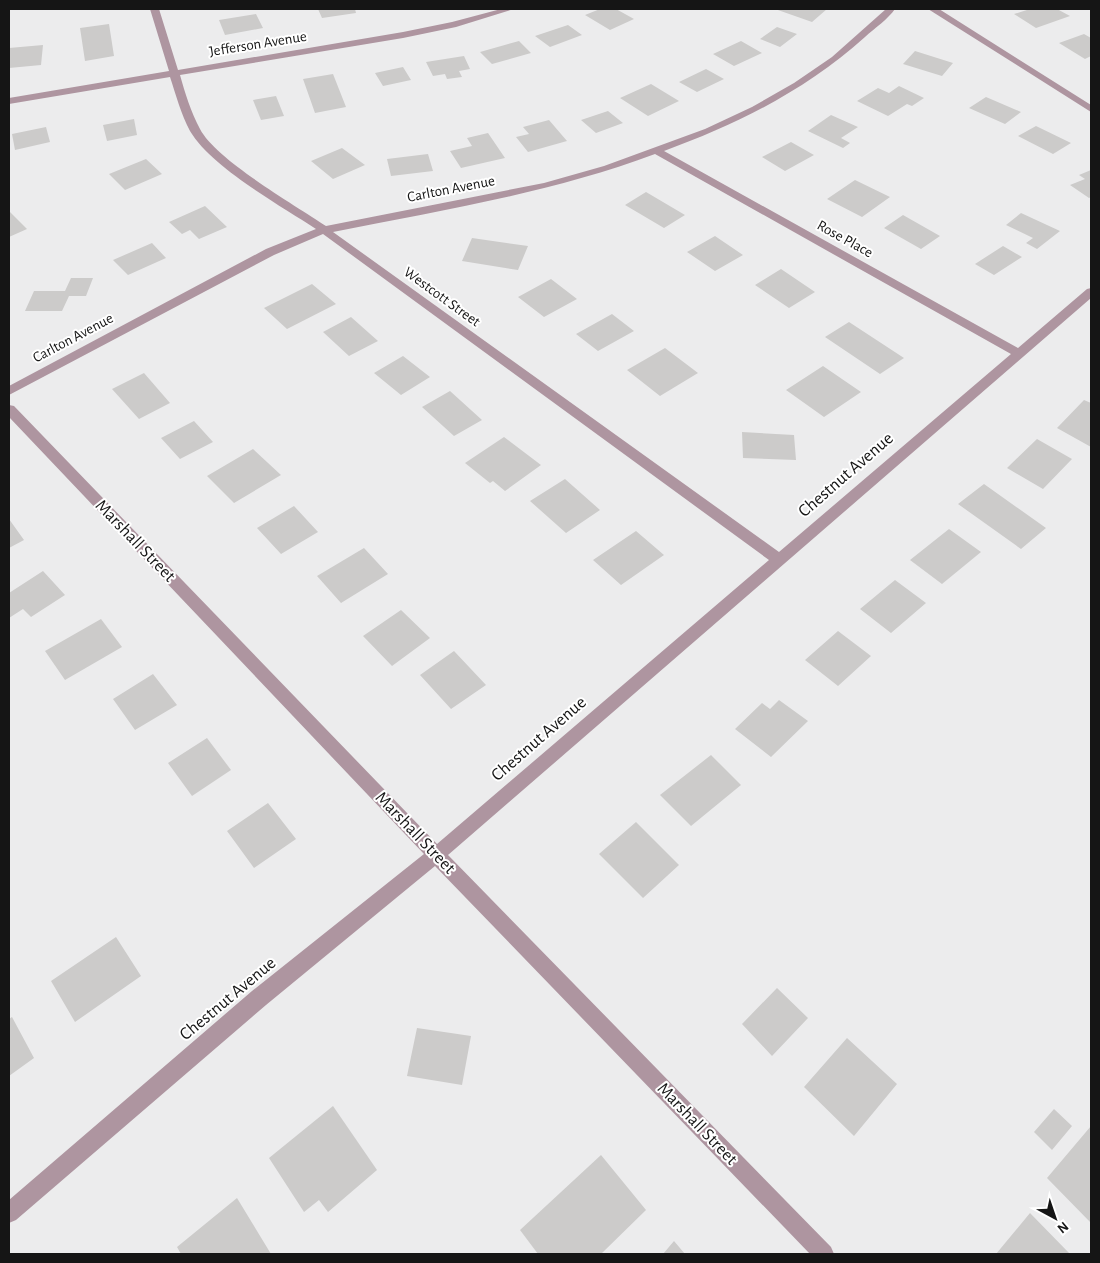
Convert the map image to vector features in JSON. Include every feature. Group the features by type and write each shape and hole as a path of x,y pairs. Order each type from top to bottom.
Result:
{"street":[{"name":"Westcott Street","path":"154,9 183,102 195,130 206,145 232,167 324,230 779,560"},
{"name":"Jefferson Avenue","path":"9,101 402,35 453,25 510,9"},
{"name":"Carlton Avenue","path":"9,391 270,252 324,230 546,186 656,152 709,131 748,113 797,85 835,59 891,9"},
{"path":"933,9 1091,109"},
{"name":"Rose Place","path":"656,152 1018,353"},
{"name":"Chestnut Avenue","path":"9,1213 258,998 436,854 1091,292"},
{"name":"Marshall Street","path":"9,409 436,854 824,1254"}],"building":[{"path":"318,9 355,9 356,13 322,18"},
{"path":"600,9 616,9 634,19 610,30 585,15"},
{"path":"775,9 827,9 812,22"},
{"path":"1030,9 1057,9 1070,16 1036,28 1014,14"},
{"path":"256,14 263,28 225,35 219,20"},
{"path":"109,24 114,56 85,61 80,28"},
{"path":"568,25 582,35 550,47 535,36"},
{"path":"777,27 797,34 780,47 760,39"},
{"path":"1084,34 1091,38 1091,56 1085,59 1059,43"},
{"path":"519,41 531,53 492,64 480,52"},
{"path":"741,41 762,53 734,66 713,54"},
{"path":"43,45 41,65 9,68 9,48"},
{"path":"915,51 953,63 942,76 903,64"},
{"path":"464,56 470,69 459,71 462,77 447,79 445,74 433,76 426,62"},
{"path":"403,67 411,80 383,86 375,73"},
{"path":"706,69 724,79 697,92 679,82"},
{"path":"333,74 346,107 315,113 303,79"},
{"path":"651,84 679,101 648,116 620,98"},
{"path":"899,86 924,98 912,106 907,104 888,116 857,101 878,88 889,93"},
{"path":"276,96 284,116 261,120 253,100"},
{"path":"986,97 1021,112 1005,124 969,108"},
{"path":"608,111 623,123 596,133 581,120"},
{"path":"831,115 858,127 841,138 850,143 843,148 808,131"},
{"path":"134,119 137,135 107,141 103,125"},
{"path":"549,120 567,141 528,152 516,137 529,134 523,127"},
{"path":"1036,126 1071,143 1053,154 1018,136"},
{"path":"46,127 50,142 15,150 12,134"},
{"path":"488,133 505,158 461,168 450,151 472,146 467,138"},
{"path":"791,142 814,155 785,171 762,157"},
{"path":"342,148 365,165 333,179 311,161"},
{"path":"428,154 433,171 391,176 387,159"},
{"path":"146,159 162,174 125,190 109,174"},
{"path":"1091,170 1091,197 1089,198 1070,185 1085,179 1079,175"},
{"path":"855,180 890,197 862,217 827,199"},
{"path":"646,192 685,215 664,228 625,205"},
{"path":"205,206 227,227 199,239 190,230 182,234 169,222"},
{"path":"9,212 27,229 9,237"},
{"path":"1021,213 1060,231 1037,249 1026,243 1033,238 1006,225"},
{"path":"903,215 940,236 921,249 884,228"},
{"path":"715,236 743,255 715,271 687,252"},
{"path":"472,238 528,246 518,270 462,261"},
{"path":"152,243 166,258 128,275 113,260"},
{"path":"1003,246 1022,257 994,275 975,264"},
{"path":"781,269 815,292 789,308 755,285"},
{"path":"71,278 93,278 86,296 69,296 62,311 25,311 34,291 65,291"},
{"path":"551,279 577,299 544,317 518,297"},
{"path":"312,284 336,304 287,329 264,308"},
{"path":"612,314 634,331 598,351 576,334"},
{"path":"351,317 378,341 349,356 323,332"},
{"path":"849,322 904,358 880,374 825,337"},
{"path":"665,348 698,373 660,396 627,370"},
{"path":"403,356 430,377 401,395 374,373"},
{"path":"823,366 861,392 824,417 786,390"},
{"path":"144,373 170,403 139,419 112,389"},
{"path":"450,391 482,420 454,436 422,407"},
{"path":"1084,400 1091,403 1091,447 1057,428"},
{"path":"194,421 213,442 180,459 161,438"},
{"path":"742,432 794,435 796,460 743,458"},
{"path":"504,437 541,465 505,491 493,481 490,483 465,463"},
{"path":"1037,439 1072,459 1043,489 1007,468"},
{"path":"253,449 281,475 234,503 207,476"},
{"path":"565,479 600,510 566,533 530,501"},
{"path":"984,484 1046,528 1021,549 958,504"},
{"path":"294,506 318,532 281,554 257,528"},
{"path":"9,519 24,540 9,548"},
{"path":"949,529 981,552 942,584 910,560"},
{"path":"636,531 664,555 621,585 593,560"},
{"path":"364,548 388,574 341,603 317,576"},
{"path":"43,571 65,595 31,617 23,609 9,618 9,593"},
{"path":"895,580 926,603 891,633 860,609"},
{"path":"401,610 430,638 392,666 363,636"},
{"path":"101,619 122,647 65,680 45,651"},
{"path":"838,631 871,656 838,686 805,660"},
{"path":"454,651 486,685 451,709 420,675"},
{"path":"153,674 177,705 135,730 113,699"},
{"path":"779,700 808,721 771,757 735,729 762,703 770,709"},
{"path":"207,738 231,770 192,796 168,763"},
{"path":"711,755 741,785 691,826 660,795"},
{"path":"268,803 296,839 254,868 227,831"},
{"path":"636,822 679,865 643,898 599,854"},
{"path":"116,937 141,976 75,1022 51,981"},
{"path":"777,988 808,1018 772,1056 742,1024"},
{"path":"12,1017 34,1058 9,1076 9,1019"},
{"path":"417,1028 471,1036 462,1085 407,1076"},
{"path":"847,1038 897,1084 854,1136 804,1087"},
{"path":"333,1106 377,1170 328,1212 319,1200 304,1212 269,1158"},
{"path":"1054,1109 1072,1126 1052,1150 1034,1132"},
{"path":"1091,1126 1091,1223 1047,1178"},
{"path":"601,1155 646,1210 601,1254 538,1254 520,1230"},
{"path":"237,1198 271,1254 181,1254 177,1247"},
{"path":"1030,1213 1070,1254 996,1254"},
{"path":"674,1241 685,1254 663,1254"}]}
